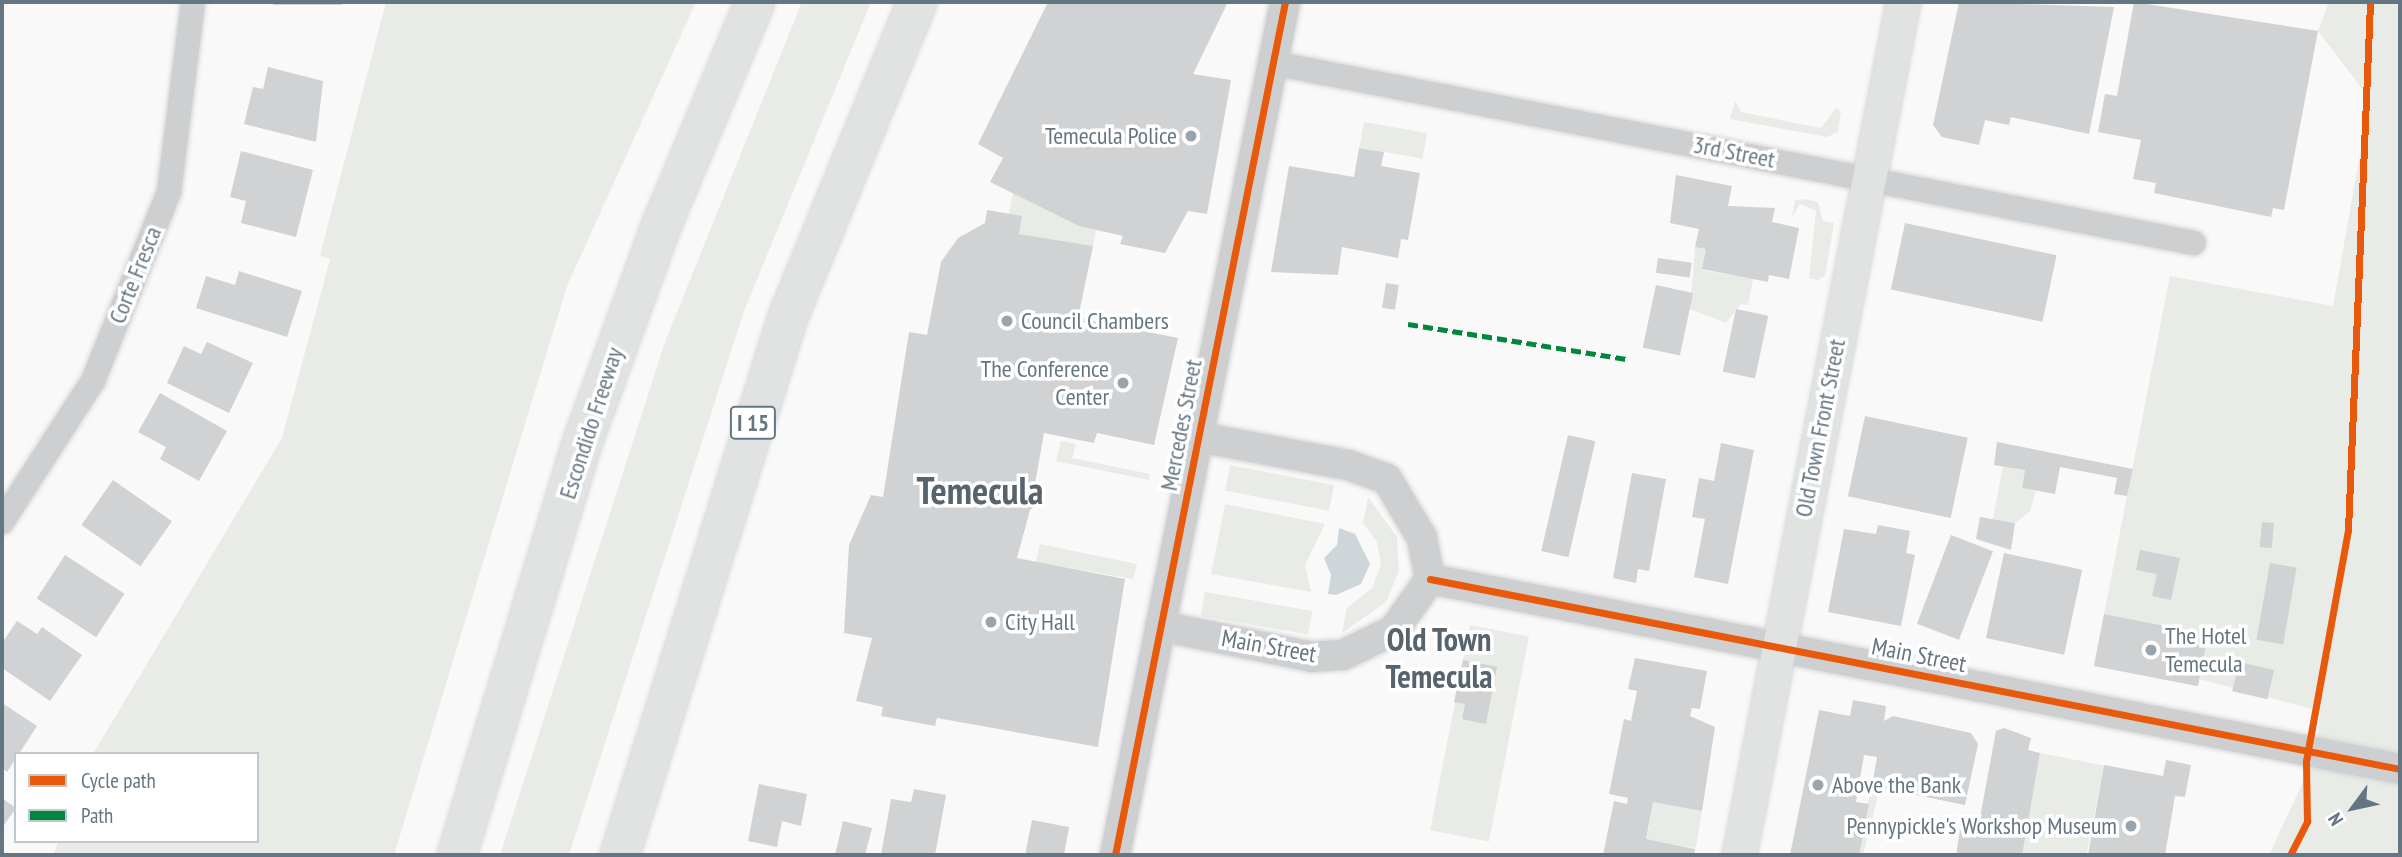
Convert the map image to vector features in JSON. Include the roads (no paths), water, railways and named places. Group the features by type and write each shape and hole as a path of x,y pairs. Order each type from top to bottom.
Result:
{"highway":[{"name":"Escondido Freeway","path":"457,855 592,415 705,114 755,2"},
{"name":"I 15","path":"620,855 789,317 917,2"}],"main road":[{"name":"Old Town Front Street","path":"1739,855 1867,178 1903,2"}],"street":[{"name":"Corte Fresca","path":"2,522 93,381 169,192 192,2"},
{"name":"Mercedes Street","path":"1115,855 1285,2"},
{"name":"3rd Street","path":"1273,63 2194,243"},
{"path":"1199,437 1348,465 1387,479 1422,538 1430,579"},
{"name":"Main Street","path":"1160,625 1312,657 1343,655 1394,630 1430,579 2400,769"}],"place":[{"name":"Temecula Police","path":"1191,136"},
{"name":"Council Chambers","path":"1007,321"},
{"name":"The Conference Center","path":"1123,383"},
{"name":"City Hall","path":"991,622"},
{"name":"The Hotel Temecula","path":"2151,650"},
{"name":"Above the Bank","path":"1818,785"},
{"name":"Pennypickle's Workshop Museum","path":"2131,826"}],"district":[{"name":"Temecula","path":"980,490"},
{"name":"Old Town Temecula","path":"1439,658"}]}
